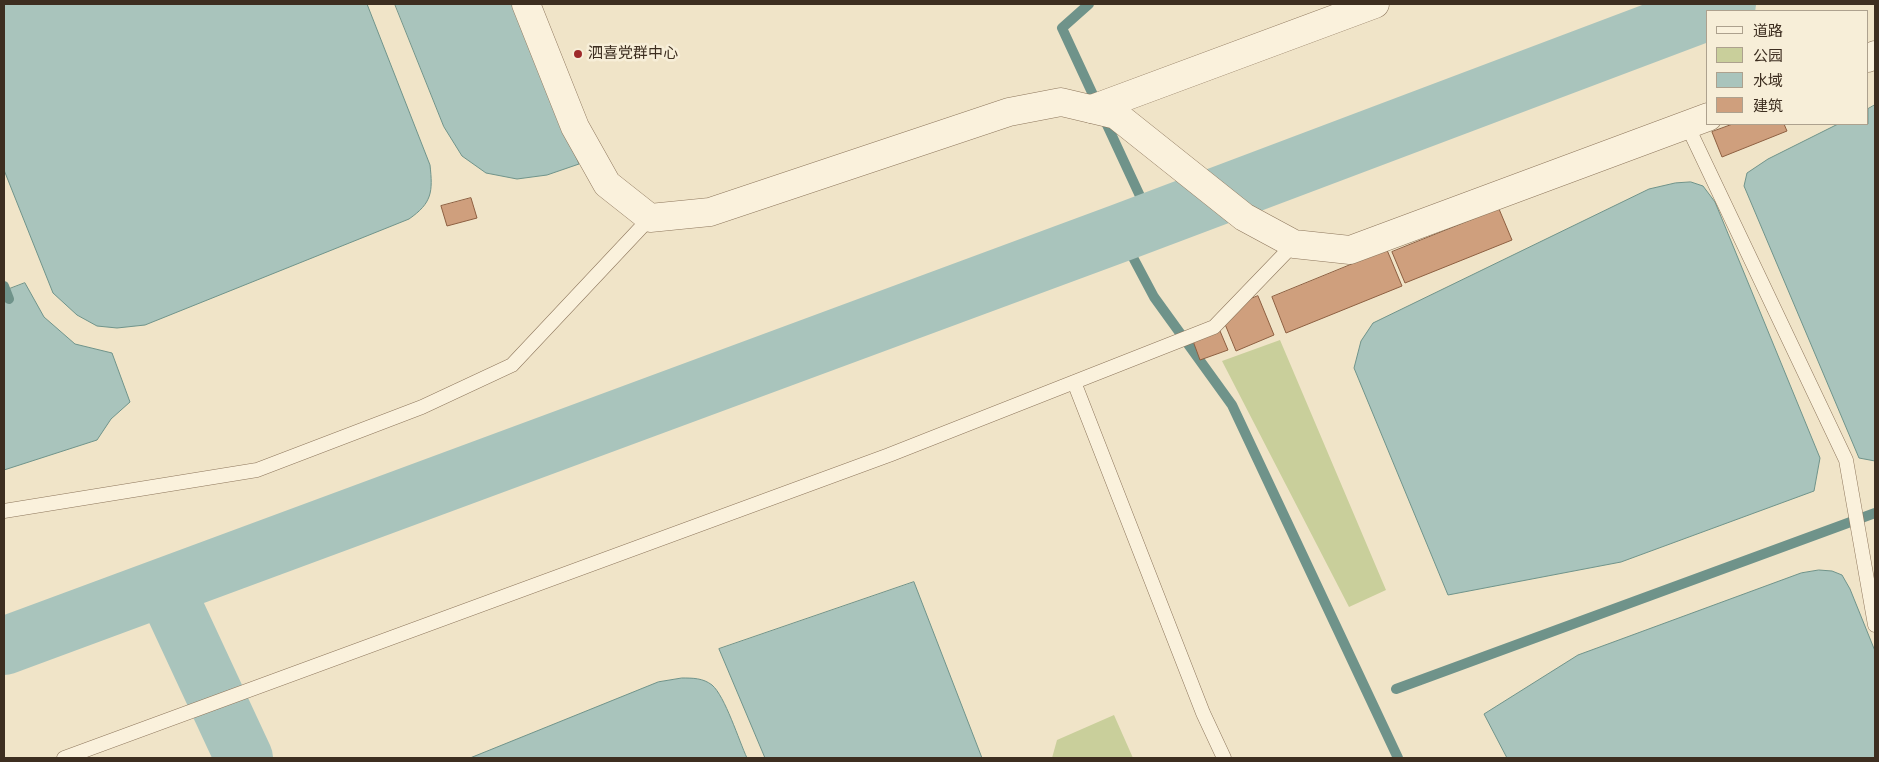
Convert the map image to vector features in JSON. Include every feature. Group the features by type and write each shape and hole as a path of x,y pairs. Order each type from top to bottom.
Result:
{"street":[{"path":"526,4 575,127 607,184 650,218 710,212 1009,112 1060,102 1116,114 1244,217 1294,244 1350,250 1697,121"},
{"path":"1092,109 1375,4"}],"lane":[{"path":"1697,121 1846,460 1875,625"},
{"path":"4,512 257,470 422,407 512,365 650,218"},
{"path":"64,758 889,455 1214,327 1294,244"},
{"path":"1074,382 1203,713 1224,758"}],"green space":[{"path":"1280,340 1386,590 1349,607 1222,361"},
{"path":"1114,715 1133,758 1052,758 1057,740"}],"water":[{"path":"4,4 367,4 430,165 431,190 427,202 409,219 145,325 117,328 97,326 77,315 53,293 4,170"},
{"path":"395,4 512,4 579,164 547,175 517,179 486,173 462,156 444,127"},
{"path":"1875,105 1875,461 1859,458 1744,186 1747,173 1768,159 1836,125 1869,125 1869,108"},
{"path":"1691,182 1703,186 1715,202 1820,458 1814,491 1621,562 1448,595 1354,368 1361,341 1373,323 1649,189 1675,183"},
{"path":"25,283 44,317 75,344 112,353 130,402 111,419 97,440 4,470 4,291"},
{"path":"1819,570 1832,571 1842,575 1850,589 1875,651 1875,758 1507,758 1484,714 1578,655 1801,573"},
{"path":"914,582 982,758 765,758 719,649"},
{"path":"694,678 705,681 717,691 727,708 747,758 470,758 658,682"}],"building":[{"path":"1730,125 1784,125 1787,131 1722,157 1712,132"},
{"path":"471,198 477,218 447,226 441,206"},
{"path":"1499,209 1512,240 1405,283 1392,252"},
{"path":"1387,250 1402,286 1286,333 1272,297"},
{"path":"1258,296 1274,335 1236,351 1220,312"},
{"path":"1220,331 1228,350 1200,360 1193,341"}],"waterway":[{"path":"1089,4 1062,28 1140,196"},
{"path":"1711,10 1727,4"},
{"path":"4,646 1120,233 1706,12"},
{"path":"1120,233 1154,297 1232,405 1398,758"},
{"path":"4,286 9,299"},
{"path":"1396,689 1875,513"},
{"path":"171,601 244,758"}],"place":[{"name":"泗喜党群中心","path":"578,54"}]}
